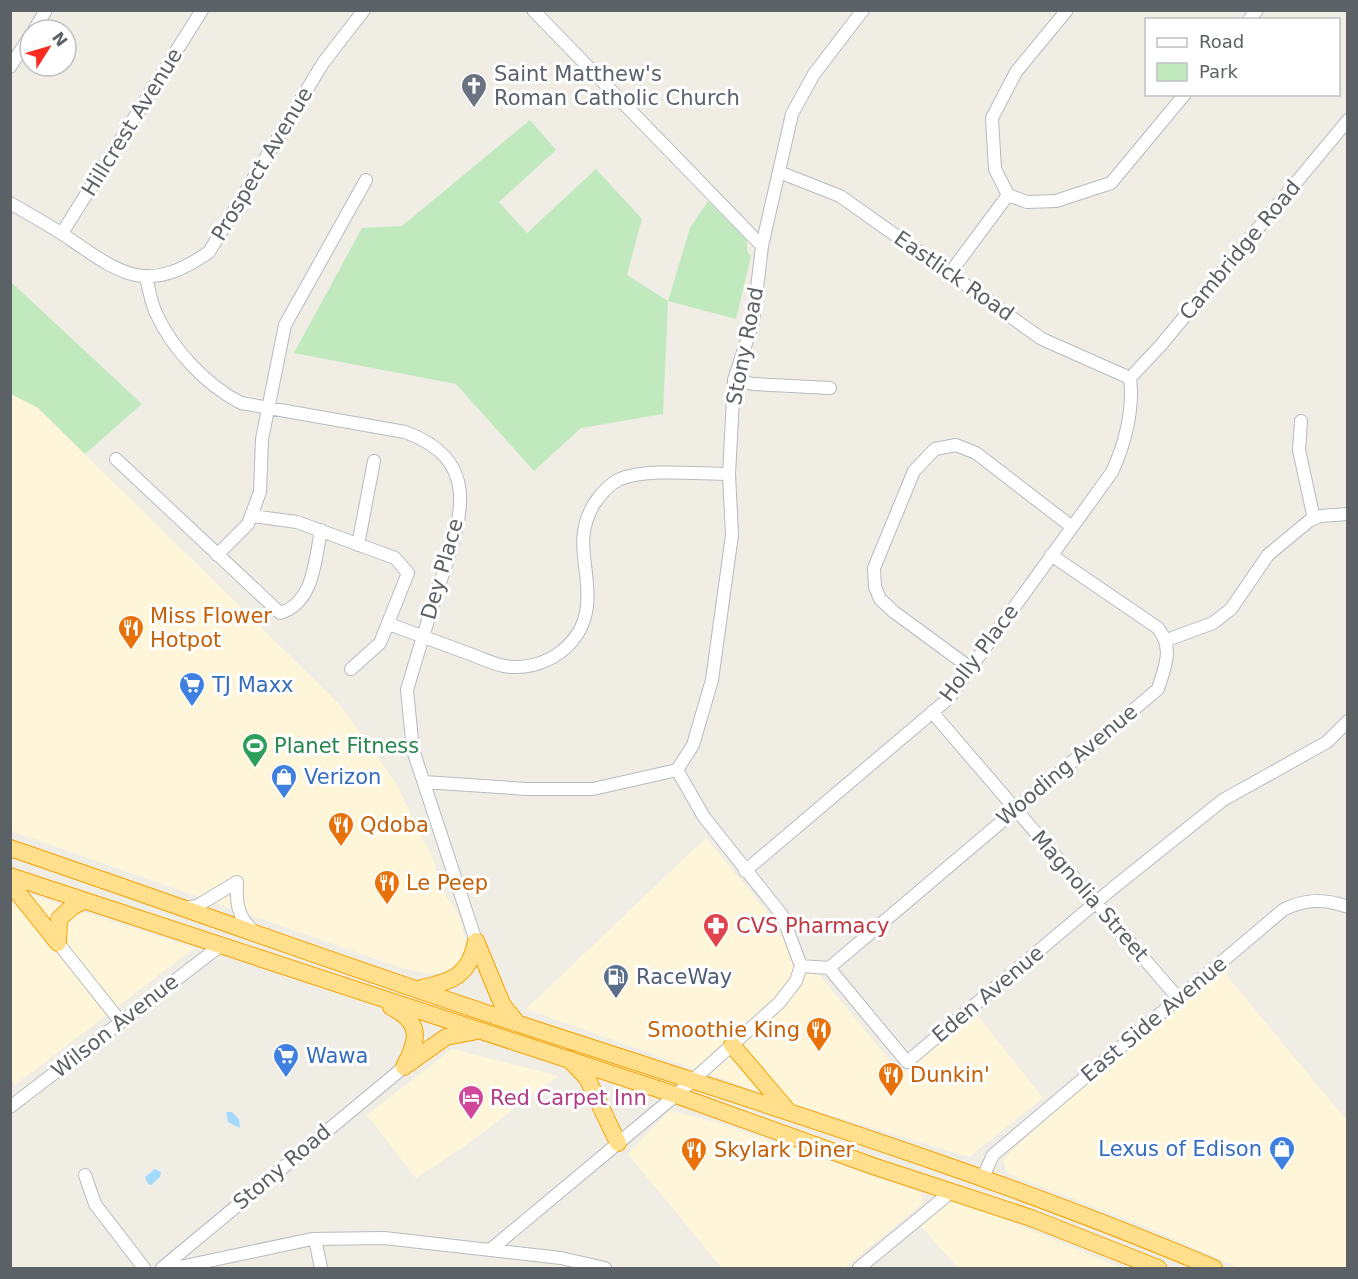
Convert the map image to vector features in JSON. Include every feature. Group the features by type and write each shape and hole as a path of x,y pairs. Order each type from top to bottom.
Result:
{"highway":[{"path":"10,848 517,1023 694,1079 983,1177 1100,1221 1214,1269"},
{"path":"10,876 569,1058 1031,1218 1158,1269"},
{"path":"10,883 58,943"},
{"path":"58,943 60,919 72,907 83,901"},
{"path":"419,989 437,986 460,975 473,958 476,941"},
{"path":"476,941 502,1004 517,1023"},
{"path":"350,988 408,1017 415,1029 416,1043 404,1067"},
{"path":"404,1067 446,1037 481,1031"},
{"path":"732,1045 789,1112"},
{"path":"569,1058 586,1078 618,1143"}],"street":[{"name":"Hillcrest Avenue","path":"62,233 202,10"},
{"name":"Prospect Avenue","path":"146,278 188,266 209,252 323,63 364,10"},
{"path":"533,10 762,246"},
{"name":"Stony Road","path":"677,770 693,745 712,680 732,535 729,474 734,380 753,321 762,246 792,114 814,74 863,10"},
{"path":"1067,10 1016,72 992,118 995,169 1008,195 1027,202 1056,201 1111,183 1183,96"},
{"name":"Cambridge Road","path":"1130,378 1175,328 1347,120"},
{"name":"Eastlick Road","path":"779,172 840,196 1042,339 1130,378"},
{"path":"217,555 245,528 252,516 260,492 262,439 285,325 366,180"},
{"path":"950,273 1008,195"},
{"path":"10,203 62,233 112,268 146,278"},
{"name":"Dey Place","path":"146,278 156,313 198,371 219,391 233,399 270,408 405,432 428,441 450,462 458,482 460,519 407,690 413,750 476,941"},
{"name":"Holly Place","path":"745,871 948,699 1112,472 1122,451 1132,393 1130,378"},
{"path":"734,380 753,384 830,388"},
{"path":"1301,422 1299,450 1314,519"},
{"path":"969,667 894,612 880,600 874,587 874,568 914,471 935,448 956,445 976,453 1072,526"},
{"path":"116,459 277,612 283,612 297,605 309,584 321,530"},
{"path":"358,545 375,461"},
{"path":"389,624 504,666 531,666 553,658 569,645 583,621 587,606 582,534 587,515 600,495 619,479 642,474 729,474"},
{"path":"1051,555 1151,621 1167,640 1213,623 1231,609 1268,555 1314,519 1347,514"},
{"path":"252,516 297,522 321,530 394,558 408,573 380,643 351,669"},
{"name":"Wooding Avenue","path":"829,968 1014,808 1158,689 1167,654 1167,640"},
{"name":"Magnolia Street","path":"932,712 1178,998"},
{"name":"Eden Avenue","path":"829,968 907,1062 1222,800 1327,742 1347,721"},
{"path":"424,782 527,789 593,789 677,770 704,817 782,915 801,966 796,981 779,1003 676,1095 490,1250"},
{"path":"185,908 197,906 237,882 240,914 249,927 257,933"},
{"name":"East Side Avenue","path":"983,1177 993,1155 1282,910 1299,902 1315,900 1347,906"},
{"path":"58,943 120,1021"},
{"name":"Wilson Avenue","path":"13,1101 220,946"},
{"path":"801,966 829,968"},
{"name":"Stony Road","path":"162,1269 404,1067"},
{"path":"85,1175 95,1204 144,1269"},
{"path":"859,1269 951,1192"},
{"path":"175,1269 206,1260 315,1239 384,1238 561,1258 605,1269"},
{"path":"315,1239 321,1269"}],"shaded area":[{"path":"10,394 38,408 341,706 396,783 433,859 443,892 458,913 467,945 461,960 451,970 431,974 401,968 11,831"},
{"path":"706,838 901,1074 977,1015 1043,1098 969,1157 790,1103 526,1009"},
{"path":"10,888 194,948 15,1085 10,1079"},
{"path":"1218,965 1347,1121 1347,1268 1239,1268 1147,1227 1008,1174 1003,1159"},
{"path":"452,1049 558,1076 466,1145 416,1178 367,1115"},
{"path":"670,1110 721,1124 922,1193 922,1204 844,1268 722,1268 628,1154"},
{"path":"953,1197 1121,1268 958,1268 921,1226"}],"green space":[{"path":"530,120 556,150 499,202 527,233 596,169 642,219 627,275 668,301 663,414 581,428 534,471 456,384 294,353 362,228 402,226"},
{"path":"708,201 747,240 747,251 751,256 736,319 668,301 690,228"},
{"path":"10,281 142,404 85,454 38,408 11,394"}],"water":[{"path":"226,1112 232,1112 239,1119 240,1128 228,1122"},
{"path":"155,1169 161,1172 160,1177 151,1185 148,1184 145,1177"}],"place":[{"name":"Saint Matthew's Roman Catholic Church","path":"474,109"},
{"name":"Miss Flower Hotpot","path":"131,651"},
{"name":"TJ Maxx","path":"192,708"},
{"name":"Planet Fitness","path":"255,769"},
{"name":"Verizon","path":"284,800"},
{"name":"Qdoba","path":"341,848"},
{"name":"Le Peep","path":"387,906"},
{"name":"CVS Pharmacy","path":"716,949"},
{"name":"RaceWay","path":"616,1000"},
{"name":"Smoothie King","path":"819,1053"},
{"name":"Wawa","path":"286,1079"},
{"name":"Dunkin'","path":"891,1098"},
{"name":"Red Carpet Inn","path":"471,1121"},
{"name":"Lexus of Edison","path":"1282,1172"},
{"name":"Skylark Diner","path":"694,1173"}]}
